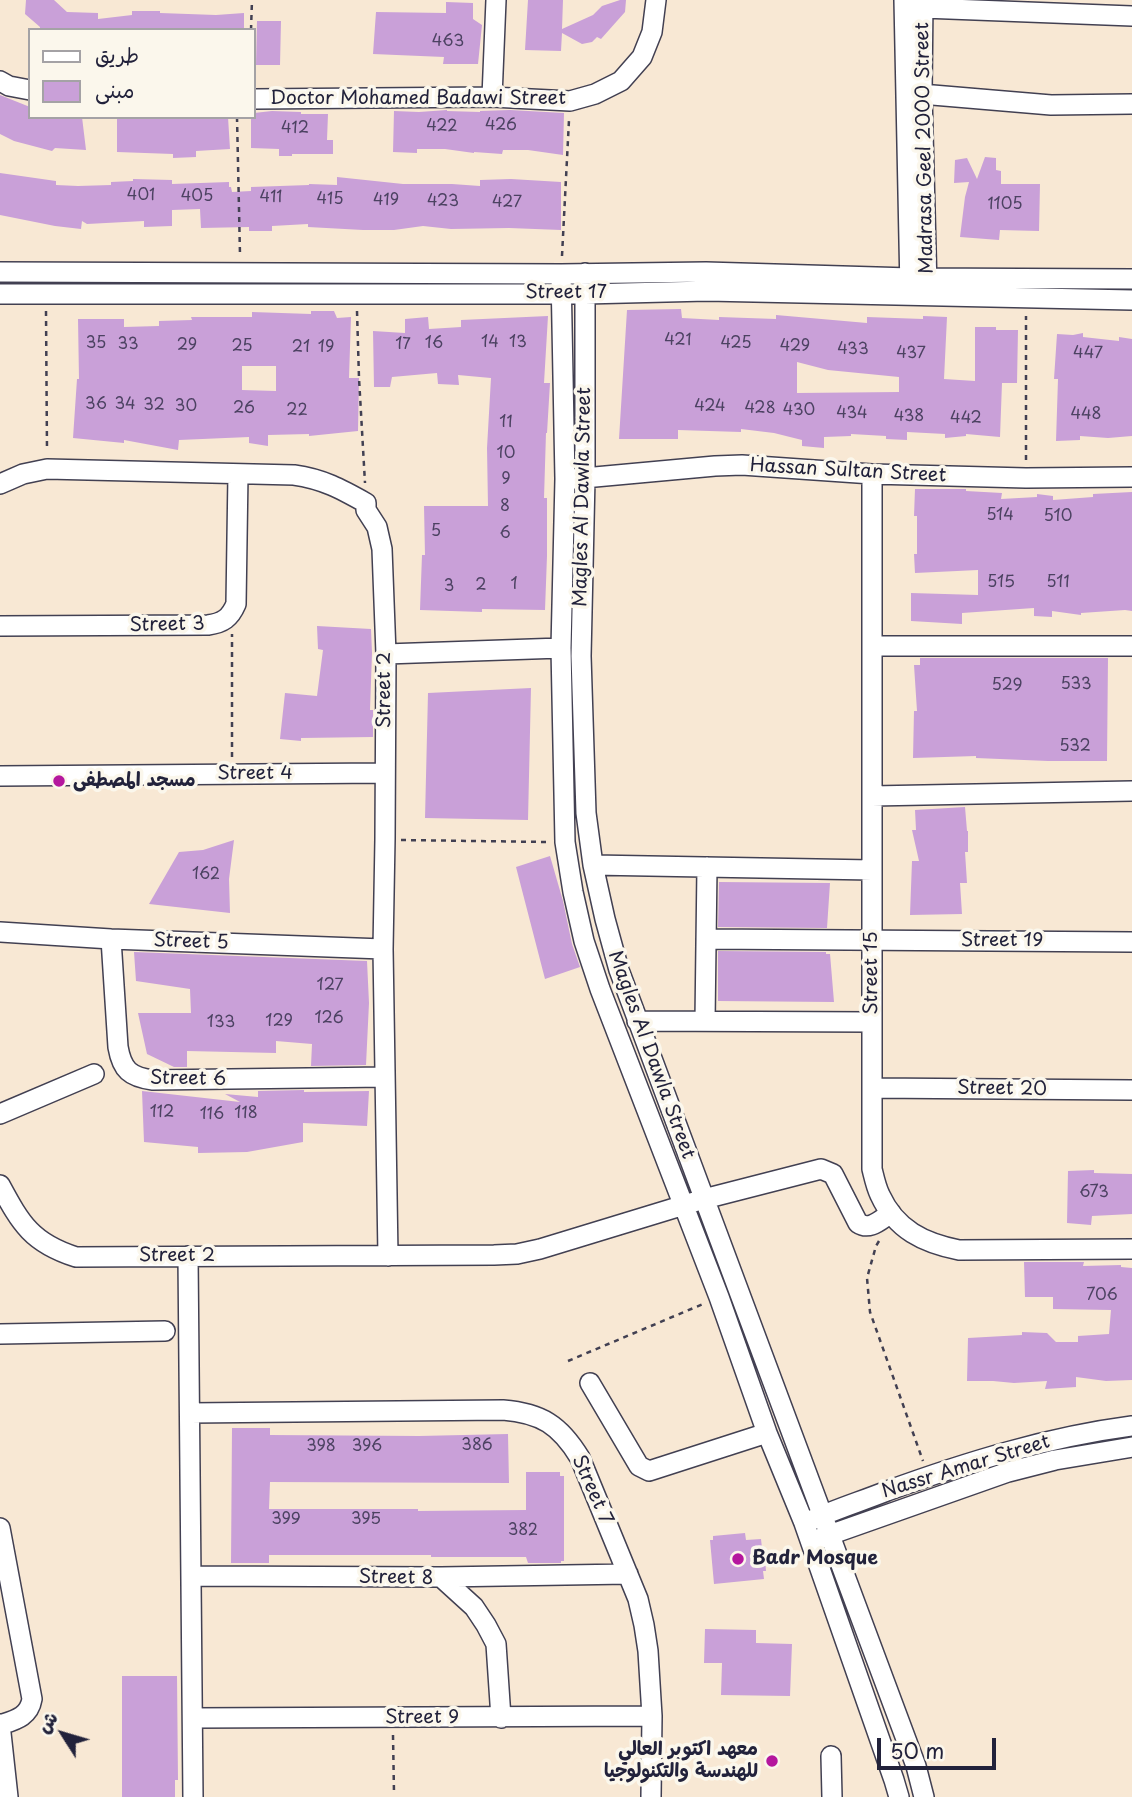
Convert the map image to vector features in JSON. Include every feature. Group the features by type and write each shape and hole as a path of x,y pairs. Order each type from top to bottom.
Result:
{"street":[{"path":"492,97 496,0"},
{"name":"Doctor Mohamed Badawi Street","path":"256,99 492,97 570,101 595,94 621,81 642,57 652,32 656,0"},
{"name":"Madrasa Geel 2000 Street","path":"904,0 913,93 919,287"},
{"path":"923,4 1132,16"},
{"name":"Madrasa Geel 2000 Street","path":"913,93 923,4"},
{"path":"0,81 9,86 28,90"},
{"path":"913,93 1051,105 1132,104"},
{"name":"Street 17","path":"0,272 706,272 919,287 1027,298 1132,300"},
{"name":"Magles Al Dawla Street","path":"586,273 581,656 586,813 593,865 619,970 704,1199 899,1797"},
{"name":"Magles Al Dawla Street","path":"561,274 565,479 561,648 565,842 573,892 584,941 600,989 719,1297 767,1433 812,1527"},
{"name":"Street 17","path":"0,294 585,294 919,287 1132,279"},
{"name":"Hassan Sultan Street","path":"565,479 715,466 872,474 1026,478 1132,477"},
{"path":"0,484 23,474 47,469 294,475 335,485 366,503"},
{"name":"Street 3","path":"0,626 222,623 232,614 236,604 238,474"},
{"name":"Street 15","path":"872,474 872,1169 879,1195 892,1215 912,1234 934,1245 959,1250 1132,1249"},
{"name":"Street 2","path":"366,503 366,510 377,527 382,549 386,654 383,949 388,1256"},
{"path":"872,646 1132,646"},
{"path":"386,654 561,648"},
{"name":"Street 4","path":"0,776 384,773"},
{"path":"872,796 1132,791"},
{"path":"593,865 872,870"},
{"path":"705,1021 708,867"},
{"name":"Street 5","path":"0,932 383,949"},
{"name":"Street 6","path":"111,939 118,1047 121,1062 127,1071 153,1080 385,1077"},
{"name":"Street 19","path":"706,939 1132,942"},
{"path":"637,1021 872,1022"},
{"path":"0,1114 94,1074"},
{"name":"Street 20","path":"872,1088 1132,1090"},
{"name":"Street 2","path":"0,1185 26,1228 58,1251 76,1257 517,1254 821,1168 833,1174 858,1223 869,1227 892,1215"},
{"path":"188,1256 193,1797"},
{"path":"0,1334 165,1331"},
{"path":"590,1383 639,1466 649,1471 767,1433"},
{"name":"Street 7","path":"190,1413 503,1410 522,1411 557,1428 570,1441 580,1458 638,1599 648,1651 652,1716 651,1797"},
{"name":"Nassr Amar Street","path":"812,1527 929,1476 1052,1440 1132,1426"},
{"name":"Nassr Amar Street","path":"812,1527 830,1535 1008,1472 1055,1460 1132,1447"},
{"path":"0,1528 32,1699 23,1716 0,1725 8,1797"},
{"path":"830,1535 916,1766 924,1797"},
{"path":"441,1577 628,1574"},
{"name":"Street 8","path":"191,1576 441,1577 474,1607 496,1644 501,1718"},
{"name":"Street 9","path":"193,1718 652,1716"},
{"path":"831,1756 832,1797"}],"path":[{"path":"251,28 252,0"},
{"path":"561,274 570,101"},
{"path":"237,119 240,272"},
{"path":"357,293 366,503"},
{"path":"46,294 47,469"},
{"path":"1026,478 1027,298"},
{"path":"232,614 232,774"},
{"path":"385,839 565,842"},
{"path":"892,1215 876,1246 867,1279 870,1312 929,1476"},
{"path":"568,1361 719,1297"},
{"path":"393,1718 394,1793"}],"building":[{"path":"26,0 54,0 67,12 98,13 98,19 132,15 132,11 216,15 244,13 244,28 40,28 25,14"},
{"path":"528,0 563,0 562,29 593,15 602,6 626,0 625,12 601,39 597,37 592,42 582,44 562,33 561,51 525,50"},
{"path":"446,2 473,3 473,19 482,25 478,64 443,64 444,57 373,54 376,12 446,13"},
{"path":"257,21 281,21 280,65 256,65"},
{"path":"0,95 28,106 28,119 82,119 86,150 55,148 52,151 14,141 0,134"},
{"path":"394,111 564,113 563,155 528,150 503,150 502,154 445,149 417,149 417,153 393,152"},
{"path":"256,113 328,114 327,140 333,140 333,154 279,156 279,149 251,148 251,119 256,119"},
{"path":"117,119 228,119 230,149 196,151 196,157 173,158 173,154 117,152"},
{"path":"985,157 996,158 996,170 1001,171 1001,184 1040,184 1039,231 1000,230 999,240 960,237 969,182 954,183 955,160 967,158 977,179"},
{"path":"0,173 56,181 56,185 78,186 111,185 111,182 133,179 172,180 172,184 229,182 232,192 251,191 251,187 337,185 337,177 403,184 480,186 480,180 561,182 561,230 451,229 423,226 363,230 308,227 308,224 272,226 272,231 249,231 249,227 201,228 200,209 172,210 172,226 144,227 144,221 87,224 82,221 81,229 0,215"},
{"path":"681,309 682,318 719,320 719,317 776,319 776,315 867,323 867,317 947,317 944,379 975,381 975,327 1018,330 1017,383 1002,383 1000,437 966,434 945,438 945,434 907,432 907,440 851,434 824,437 824,448 802,446 802,440 774,433 741,429 741,432 678,430 678,439 619,439 627,310","holes":["797,362 828,370 899,377 899,392 797,393"]},
{"path":"311,311 334,311 337,318 351,317 349,378 359,378 358,431 309,436 268,435 268,446 249,443 249,437 179,440 178,450 124,440 124,443 73,438 79,379 78,319 124,319 124,327 159,326 159,321 192,320 191,317 252,317 252,312 311,314","holes":["242,366 276,366 276,391 242,390"]},
{"path":"548,316 544,383 550,383 544,498 547,498 545,610 420,610 422,555 425,555 424,506 488,506 487,448 491,378 458,375 459,385 438,384 437,373 392,377 390,387 374,387 373,331 405,333 405,319 428,317 429,329 461,327 461,320"},
{"path":"1083,333 1083,337 1119,341 1119,337 1132,339 1132,436 1080,436 1080,440 1056,441 1058,379 1054,379 1057,334"},
{"path":"915,489 966,489 1002,493 1001,499 1037,497 1037,494 1053,496 1053,500 1132,492 1132,611 1081,615 1052,611 1052,617 1034,616 1034,608 962,613 962,624 911,621 911,593 978,595 978,570 915,573"},
{"path":"317,626 371,629 370,710 373,710 373,737 301,738 301,741 280,739 285,693 317,696 323,650 318,649"},
{"path":"920,658 1108,658 1107,761 1048,761 976,756 913,758 914,711 917,711 914,665 920,665"},
{"path":"531,688 528,820 425,818 428,693"},
{"path":"965,807 968,852 965,852 967,883 960,883 962,914 910,915 912,861 919,861 912,830 916,830 915,810"},
{"path":"234,840 229,879 230,913 149,904 179,852 203,850"},
{"path":"550,856 580,967 545,979 516,867"},
{"path":"719,882 830,883 827,928 718,927"},
{"path":"718,951 826,952 830,954 834,1002 718,1001"},
{"path":"134,952 367,961 369,1003 366,1065 311,1066 312,1044 276,1041 276,1053 187,1051 187,1067 174,1067 147,1054 138,1013 191,1013 190,989 136,981"},
{"path":"142,1091 240,1102 225,1094 258,1097 258,1091 369,1091 367,1126 303,1123 303,1142 247,1152 198,1153 198,1147 144,1142"},
{"path":"1094,1170 1094,1173 1132,1174 1132,1214 1092,1216 1091,1225 1067,1223 1068,1171"},
{"path":"1024,1262 1084,1262 1083,1266 1121,1265 1132,1268 1132,1380 1106,1381 1076,1377 1076,1387 1045,1389 1047,1381 967,1381 968,1338 1022,1335 1022,1332 1047,1333 1056,1342 1078,1342 1078,1336 1109,1334 1111,1310 1053,1309 1053,1297 1025,1297"},
{"path":"232,1428 270,1428 270,1435 508,1434 509,1483 270,1482 269,1509 526,1510 526,1472 560,1472 560,1476 564,1476 564,1561 528,1563 526,1557 431,1555 269,1555 269,1563 231,1563"},
{"name":"Badr Mosque","path":"745,1533 746,1540 761,1539 766,1571 763,1571 764,1579 714,1584 710,1540 713,1540 713,1536"},
{"path":"705,1629 756,1630 756,1643 792,1644 790,1696 721,1695 722,1663 704,1663"},
{"path":"122,1676 177,1676 178,1780 175,1780 175,1797 122,1797"}],"place":[{"name":"مسجد المصطفى","path":"59,781"},
{"name":"Badr Mosque","path":"738,1559"},
{"name":"معهد اكتوبر العالي للهندسة والتكنولوجيا","path":"772,1761"}]}
